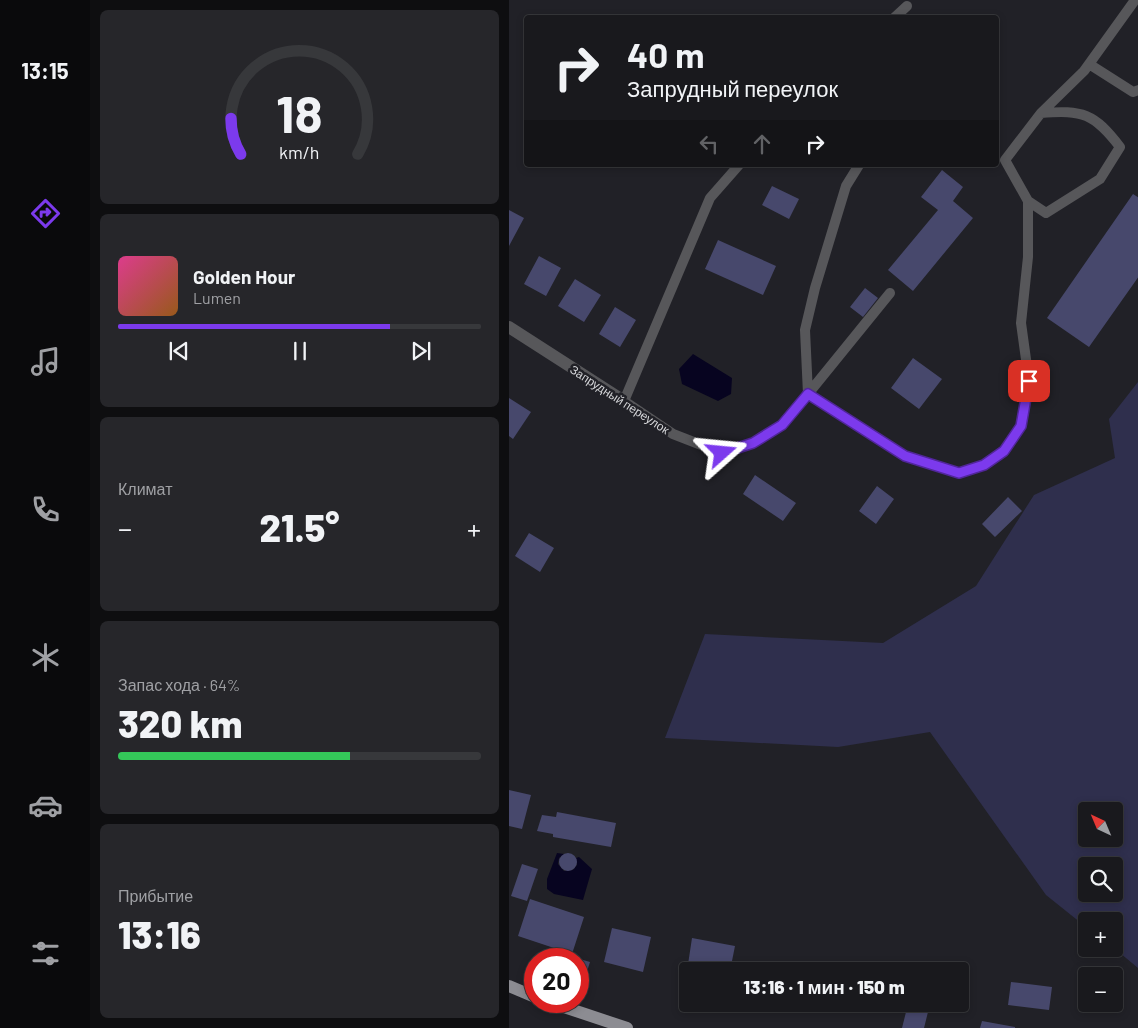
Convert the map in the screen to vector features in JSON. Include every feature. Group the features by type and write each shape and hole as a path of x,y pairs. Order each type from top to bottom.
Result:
{"main road":[{"path":"509,986 524,992"},
{"path":"582,1013 627,1028"}],"street":[{"name":"Запрудный переулок","path":"509,328 624,401"}],"lane":[{"path":"1041,112 1082,113 1104,126 1120,147 1099,179 1046,213 1028,201 1001,159 1041,112 1089,64 1135,0"},
{"path":"897,15 907,6"},
{"path":"1089,64 1133,92 1138,90"},
{"path":"624,401 710,198 737,167"},
{"path":"858,167 846,186 815,288 805,330 808,394 905,456 959,473 984,465 1004,451 1021,426 1029,381 1021,323 1028,257 1028,201"},
{"name":"Запрудный переулок","path":"624,401 673,434 722,453 753,443 782,425 890,293"}],"shaded area":[{"path":"693,354 732,378 731,394 718,401 682,384 679,369"},
{"path":"1138,382 1138,968 1123,956 1123,912 1078,912 1078,921 1046,895 930,732 838,747 665,738 705,634 883,643 976,586 1034,495 1115,458 1109,419"},
{"path":"557,853 564,854 559,858 558,864 564,871 573,870 577,865 576,858 579,857 592,869 583,900 554,894 547,889 547,879"}],"building":[{"path":"942,170 963,187 953,201 973,218 913,291 888,270 938,210 921,197"},
{"path":"772,186 799,199 789,219 762,205"},
{"path":"1133,194 1139,198 1139,276 1089,347 1047,318"},
{"path":"509,210 524,218 509,246"},
{"path":"718,240 776,266 763,295 705,269"},
{"path":"539,256 561,268 546,296 524,284"},
{"path":"575,279 601,295 584,322 558,306"},
{"path":"865,288 878,298 863,317 850,307"},
{"path":"615,307 636,320 620,347 599,334"},
{"path":"913,358 942,379 919,409 891,388"},
{"path":"509,398 531,412 513,439 509,436"},
{"path":"755,475 796,503 783,521 743,494"},
{"path":"877,486 894,499 876,524 859,511"},
{"path":"1008,497 1022,511 995,537 982,524"},
{"path":"529,533 554,548 540,572 515,556"},
{"path":"509,790 531,795 522,829 509,826"},
{"path":"557,812 616,823 611,847 553,837 553,834 537,831 542,815 556,817"},
{"path":"564,853 572,853 577,858 575,869 564,871 559,866 559,858"},
{"path":"522,864 538,869 527,901 511,896"},
{"path":"530,899 584,917 574,948 554,948 518,936"},
{"path":"612,928 651,937 643,972 604,962"},
{"path":"692,938 735,946 732,962 688,962"},
{"path":"1011,982 1052,987 1049,1010 1008,1005"},
{"path":"906,1012 928,1012 924,1028 902,1028"},
{"path":"982,1021 1015,1027 1015,1028 980,1028"}],"route":[{"path":"722,453 753,443 782,425 808,394 905,456 959,473 984,465 1004,451 1021,426 1029,381"}]}
